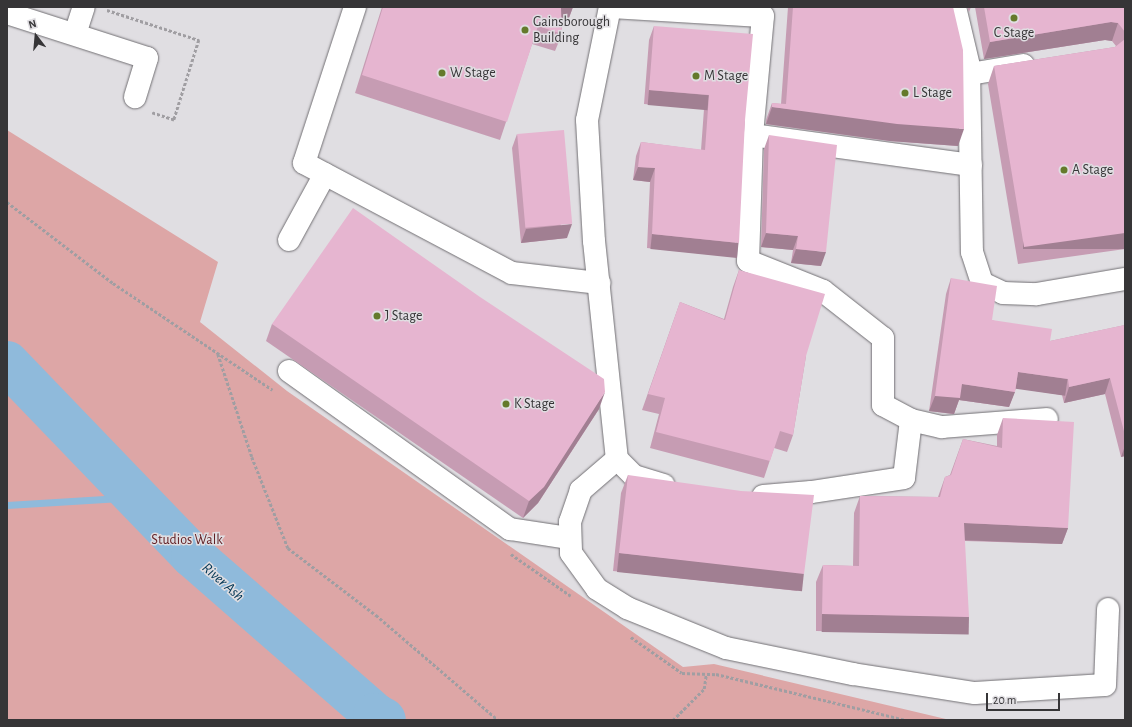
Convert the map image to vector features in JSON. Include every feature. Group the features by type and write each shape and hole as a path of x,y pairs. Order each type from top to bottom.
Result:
{"street":[{"path":"75,34 84,7"},
{"path":"355,7 304,163 512,273 599,283"},
{"path":"681,487 658,484 634,476 617,459 594,241 587,120 610,7 763,11 752,135 748,261 823,291 883,338 883,405 911,420 942,427 1047,419"},
{"path":"955,7 970,74 972,252 982,283 1003,293 1036,294 1125,279"},
{"path":"7,13 147,58 135,98"},
{"path":"970,74 1046,62"},
{"path":"752,135 971,165"},
{"path":"289,240 325,174"},
{"path":"289,371 510,529 569,538"},
{"path":"743,496 778,496 904,478 911,420"},
{"path":"617,459 581,490 570,522 569,538 571,553 597,589 627,608 726,648 921,686 975,693 1105,685 1108,609"}],"path":[{"path":"218,353 252,457 288,548 376,615 498,720"},
{"path":"673,720 704,689 706,674"}],"green space":[{"name":"Studios Walk","path":"7,130 218,262 200,322 287,391 683,667 714,664 950,720 7,720"}],"building":[{"name":"W Stage","path":"383,7 565,7 561,8 562,34 538,26 507,122 362,75"},
{"path":"793,7 953,7 963,50 964,129 897,124 772,107 772,103 786,104"},
{"path":"984,7 1125,7 1125,32 1118,23 1111,22 990,42"},
{"path":"654,26 753,34 745,120 739,243 652,234 655,168 638,167 641,142 705,150 709,95 649,90"},
{"name":"A Stage","path":"1125,39 1125,233 1024,247 994,66 1115,47"},
{"path":"564,130 572,224 525,228 517,134"},
{"path":"769,135 837,145 826,252 796,249 798,236 766,233"},
{"path":"353,208 480,297 604,379 605,392 544,487 529,501 272,324"},
{"path":"739,270 825,294 806,356 793,435 780,431 770,461 656,432 665,398 648,394 680,302 725,320"},
{"path":"951,278 997,286 992,320 1052,329 1050,341 1125,325 1125,435 1110,378 1069,387 1068,379 1018,372 1015,392 962,384 960,398 935,396"},
{"path":"1003,418 1074,422 1068,528 964,523 969,617 822,614 823,565 859,566 860,496 940,497 945,477 951,475 963,439 1002,448"},
{"path":"628,475 741,491 814,495 804,574 619,553"}],"waterway":[{"name":"River Ash","path":"7,363 193,556 375,715 384,720"},
{"path":"7,505 137,497"}],"place":[{"name":"C Stage","path":"1014,18"},
{"name":"Gainsborough Building","path":"525,30"},
{"name":"W Stage","path":"442,73"},
{"name":"M Stage","path":"696,76"},
{"name":"L Stage","path":"905,93"},
{"name":"A Stage","path":"1064,170"},
{"name":"J Stage","path":"377,316"},
{"name":"K Stage","path":"506,404"}]}
